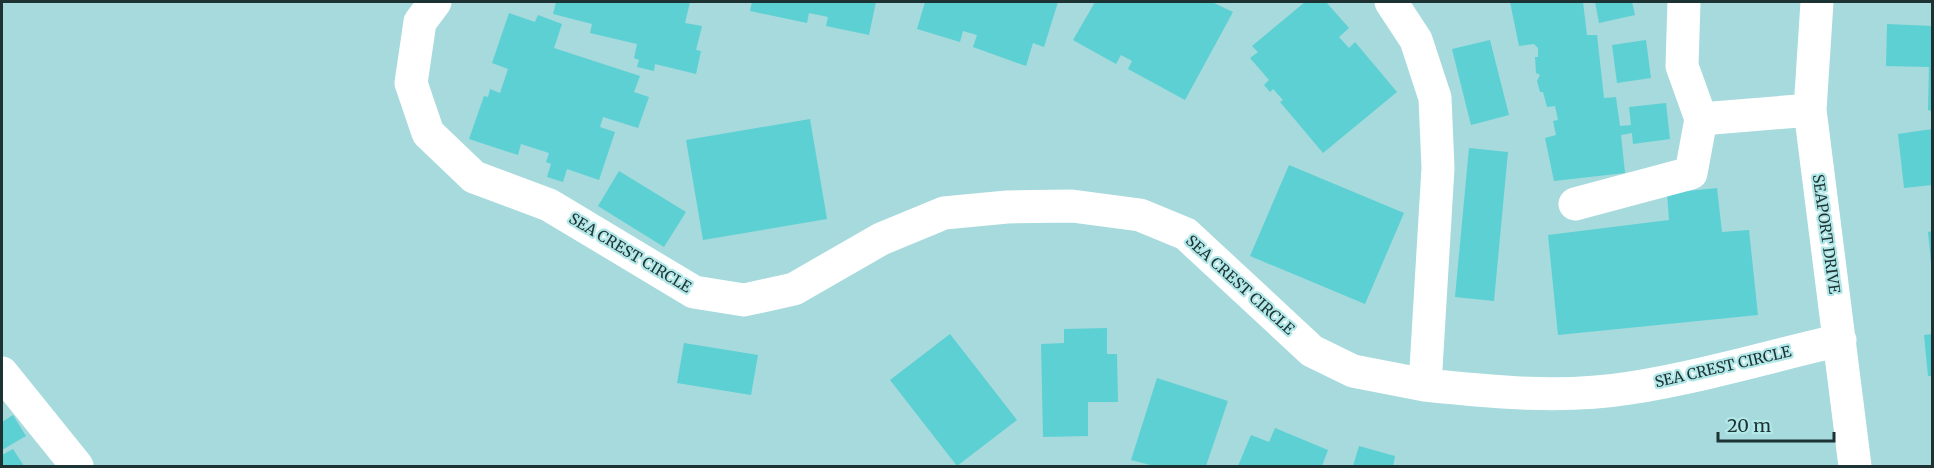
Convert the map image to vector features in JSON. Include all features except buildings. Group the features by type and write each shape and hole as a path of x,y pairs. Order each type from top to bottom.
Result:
{"street":[{"name":"SEA CREST CIRCLE","path":"435,2 420,22 411,83 428,133 474,177 549,205 694,292 744,300 794,289 882,239 944,213 1007,207 1072,206 1140,215 1186,234 1312,351 1353,371 1425,384 1497,393 1579,392 1630,388 1840,340"},
{"path":"1391,2 1416,40 1434,98 1438,168 1425,384"},
{"path":"1575,204 1691,173 1701,119 1682,66 1684,2"},
{"name":"SEAPORT DRIVE","path":"1817,2 1810,110 1855,466"},
{"path":"1701,119 1810,110"},
{"path":"2,373 77,466"}]}
